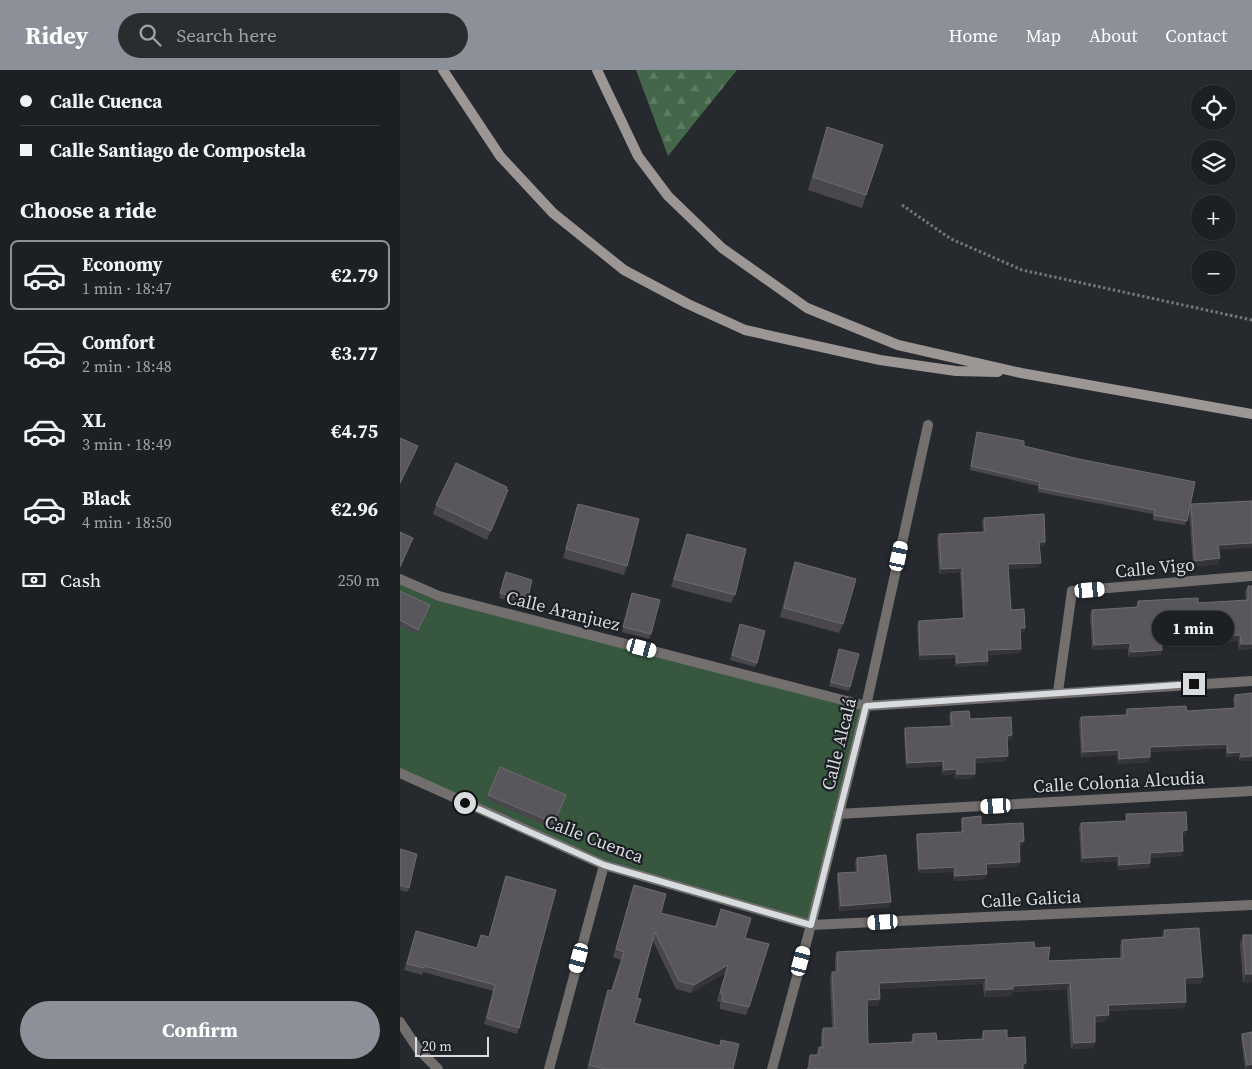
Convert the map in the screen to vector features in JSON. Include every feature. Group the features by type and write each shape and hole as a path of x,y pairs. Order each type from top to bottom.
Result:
{"street":[{"path":"443,70 500,156 553,213 624,270 688,304 746,330 880,360 956,371 1021,373"},
{"path":"597,70 638,156 668,196 722,248 807,308 898,344 1021,373 1252,414"},
{"name":"Calle Alcalá","path":"772,1069 811,925 866,706 928,425"},
{"name":"Calle Vigo","path":"1058,692 1072,591 1252,576"},
{"name":"Calle Aranjuez","path":"400,579 439,596 866,706 1058,692 1252,681"},
{"name":"Calle Cuenca","path":"400,774 604,865 811,925"},
{"name":"Calle Colonia Alcudia","path":"838,814 1252,791"},
{"path":"549,1069 604,865"},
{"name":"Calle Galicia","path":"811,925 1252,905"},
{"path":"400,1022 418,1050 438,1069"}],"path":[{"path":"902,205 951,239 1022,270 1252,320"}],"green space":[{"path":"636,70 737,70 668,156"},
{"path":"400,579 439,596 866,706 811,925 604,865 400,773"}],"building":[{"path":"827,127 883,145 866,195 813,177"},
{"path":"977,432 1024,441 1024,446 1079,459 1195,482 1187,521 1154,515 1155,510 1039,488 1040,482 971,466"},
{"path":"400,438 418,446 400,483"},
{"path":"456,463 507,487 506,489 508,490 491,531 436,505"},
{"path":"1252,501 1252,543 1218,545 1220,558 1195,561 1191,504"},
{"path":"578,504 639,519 627,566 566,549"},
{"path":"1044,514 1045,542 1039,542 1041,563 1008,564 1011,610 1024,609 1025,628 1020,628 1021,649 987,650 988,661 957,663 956,654 920,655 919,621 964,618 962,568 941,569 939,534 985,532 984,518"},
{"path":"400,532 413,538 400,567"},
{"path":"687,534 746,549 735,595 674,579"},
{"path":"795,562 856,579 843,624 784,608"},
{"path":"506,572 532,580 527,601 500,593"},
{"path":"1248,586 1252,586 1252,644 1241,644 1240,635 1161,640 1162,650 1131,652 1130,643 1094,645 1092,610 1138,607 1138,601 1198,598 1198,603 1248,600"},
{"path":"400,591 430,605 418,630 400,620"},
{"path":"632,593 660,600 651,634 623,627"},
{"path":"740,624 765,631 757,663 732,655"},
{"path":"839,649 859,654 850,687 831,682"},
{"path":"1252,693 1252,756 1241,757 1241,752 1228,753 1227,744 1150,747 1150,757 1119,759 1119,750 1083,752 1081,717 1127,715 1127,709 1186,706 1187,711 1236,708 1235,695"},
{"path":"969,711 970,719 1011,717 1012,735 1007,736 1008,756 975,758 975,774 957,774 957,769 944,770 943,761 907,763 905,728 952,726 951,712"},
{"path":"500,767 566,795 554,823 488,795"},
{"path":"1186,812 1187,830 1182,831 1183,851 1150,853 1150,863 1119,865 1119,856 1083,858 1081,823 1127,821 1126,814"},
{"path":"981,816 981,825 1023,823 1024,841 1019,842 1020,862 986,864 987,874 955,876 955,867 919,869 917,834 963,832 962,818"},
{"path":"400,849 417,854 409,888 400,885"},
{"path":"886,855 891,902 841,906 838,873 858,872 857,858"},
{"path":"506,876 556,890 519,1028 487,1018 495,985 425,966 424,968 407,964 416,931 477,948 481,935 489,937"},
{"path":"634,885 666,894 661,913 716,927 721,909 751,918 745,938 769,944 749,1007 722,1001 723,994 720,993 728,965 694,985 679,981 655,932 637,998 641,999 634,1023 720,1046 721,1040 739,1044 733,1069 605,1069 589,1065 608,990 612,991 624,952 616,949"},
{"path":"1199,928 1203,977 1185,978 1186,1002 1108,1005 1109,1015 1095,1016 1095,1042 1074,1043 1070,983 1013,986 1013,989 986,990 986,978 879,983 880,999 867,1000 868,1044 913,1042 913,1034 936,1033 937,1041 984,1039 983,1031 1007,1030 1007,1038 1025,1037 1026,1063 1023,1064 1023,1069 807,1069 810,1065 810,1055 819,1055 819,1047 823,1047 823,1028 835,1028 832,972 838,972 837,952 1034,942 1035,948 1050,947 1048,961 1123,958 1122,940 1165,937 1164,930"},
{"path":"1243,935 1252,935 1252,974 1246,974"},
{"path":"1252,1032 1252,1064 1247,1065 1242,1034"}],"route":[{"path":"465,803 604,865 811,925 866,706 1194,684"}]}
